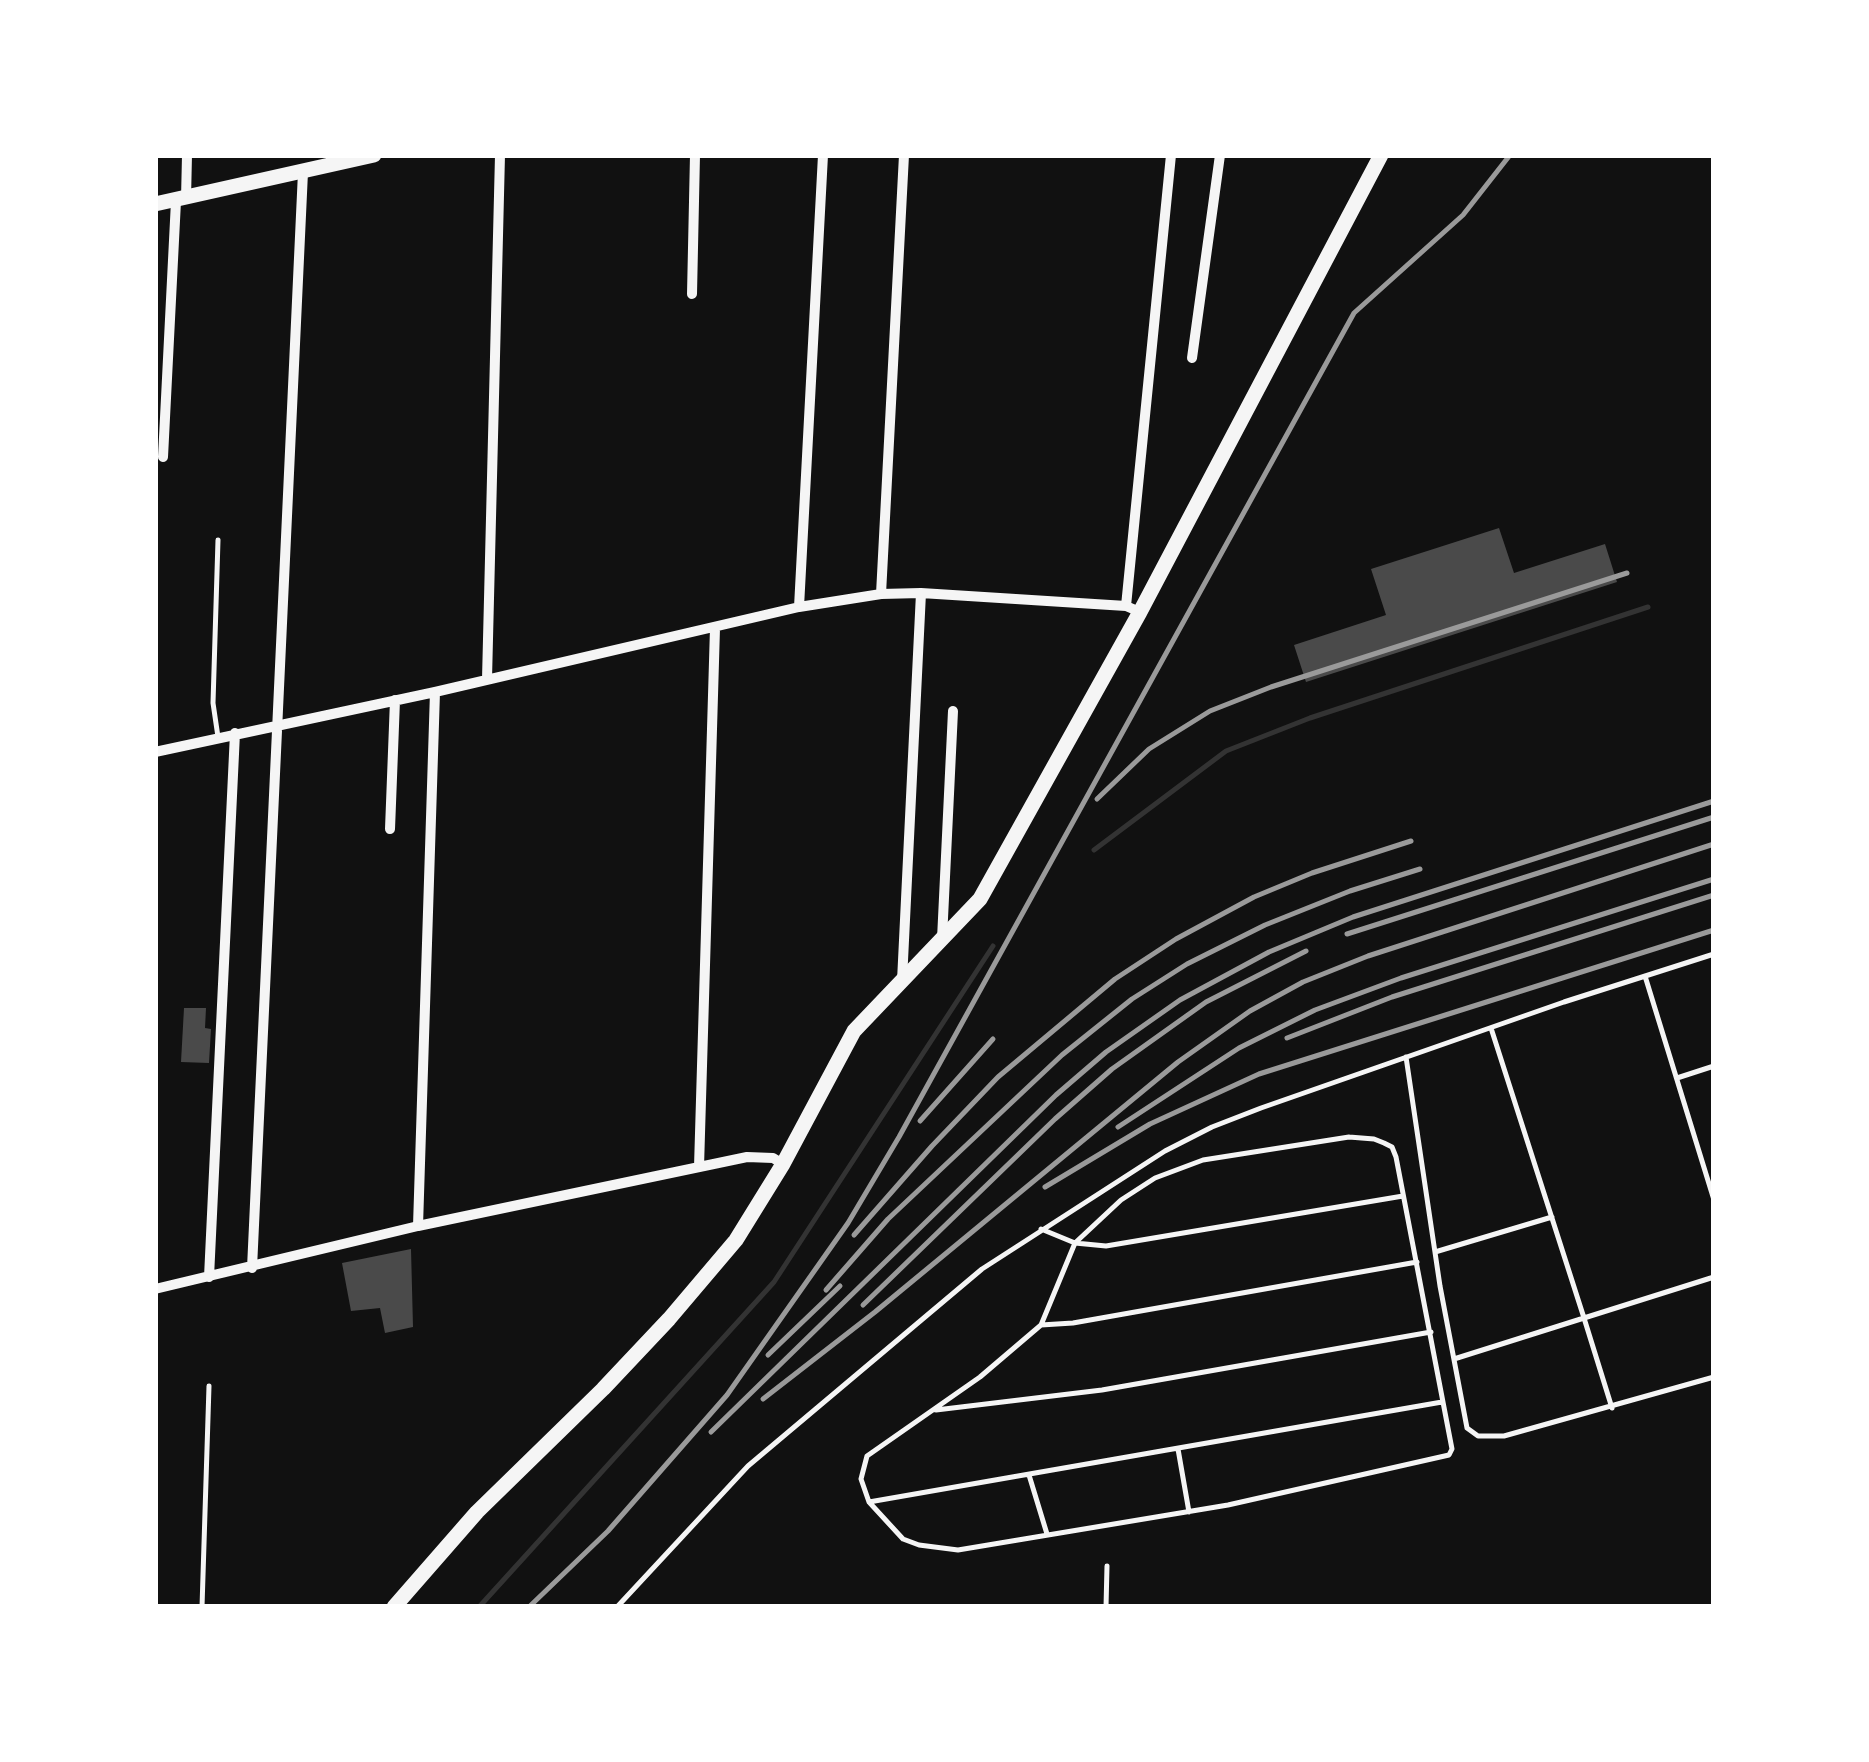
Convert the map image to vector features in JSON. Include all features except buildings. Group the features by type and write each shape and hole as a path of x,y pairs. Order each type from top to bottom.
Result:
{"main road":[{"path":"155,204 374,155"},
{"path":"394,1607 477,1512 603,1389 736,1240 783,1164 854,1031 980,899 1133,609 1382,155"}],"street":[{"path":"163,457 181,200 188,155"},
{"path":"487,679 500,155"},
{"path":"692,294 696,155"},
{"path":"799,606 823,155"},
{"path":"881,594 904,155"},
{"path":"155,752 435,692 799,606 881,594 921,593 1133,609 1171,155"},
{"path":"1192,358 1220,155"},
{"path":"252,1268 303,172"},
{"path":"902,981 921,593"},
{"path":"699,1167 715,628"},
{"path":"418,1226 435,692"},
{"path":"390,830 394,700"},
{"path":"942,940 953,711"},
{"path":"209,1277 235,733"},
{"path":"155,1289 418,1226 699,1167 757,1156 783,1164"}],"lane":[{"path":"218,540 213,703 218,737"},
{"path":"617,1607 748,1466 982,1269 1166,1151 1212,1127 1490,1028 1714,954"},
{"path":"1645,976 1710,1175 1714,1200"},
{"path":"1490,1028 1612,1408"},
{"path":"1406,1058 1466,1428 1478,1436 1504,1436 1714,1377"},
{"path":"1677,1078 1714,1066"},
{"path":"1349,1137 1374,1138 1392,1147 1452,1449 1445,1457 1190,1512 958,1550 903,1539 869,1502 861,1479 867,1456 980,1377 1042,1325 1075,1242 1121,1200 1175,1168 1349,1137"},
{"path":"1042,1229 1075,1242 1116,1245 1403,1196"},
{"path":"1436,1252 1552,1217"},
{"path":"1042,1325 1073,1323 1417,1262"},
{"path":"1454,1359 1714,1277"},
{"path":"932,1411 1102,1390 1431,1332"},
{"path":"202,1607 209,1386"},
{"path":"869,1502 1442,1402"},
{"path":"1178,1449 1190,1512"},
{"path":"1029,1475 1046,1534"},
{"path":"1106,1607 1108,1566"}],"waterway":[{"path":"1094,850 1226,751 1310,718 1648,607"},
{"path":"479,1607 774,1282 993,946"}],"railway":[{"path":"529,1607 608,1531 727,1395 848,1223 1354,313 1463,215 1510,155"},
{"path":"1097,799 1149,749 1210,711 1271,687 1627,573"},
{"path":"711,1432 1056,1095 1106,1052 1180,1000 1269,952 1353,917 1714,801"},
{"path":"1347,934 1714,817"},
{"path":"854,1235 998,1077 1115,979 1176,939 1254,897 1312,873 1411,841"},
{"path":"763,1399 875,1312 1178,1062 1250,1011 1303,982 1368,956 1714,844"},
{"path":"826,1290 888,1219 1062,1055 1132,999 1187,964 1265,925 1350,891 1420,869"},
{"path":"1118,1127 1239,1048 1315,1010 1401,978 1714,879"},
{"path":"1287,1038 1392,997 1714,895"},
{"path":"1045,1187 1150,1124 1259,1074 1714,930"},
{"path":"863,1305 1112,1069 1206,1002 1306,951"},
{"path":"920,1121 993,1039"},
{"path":"768,1355 840,1286"}]}
